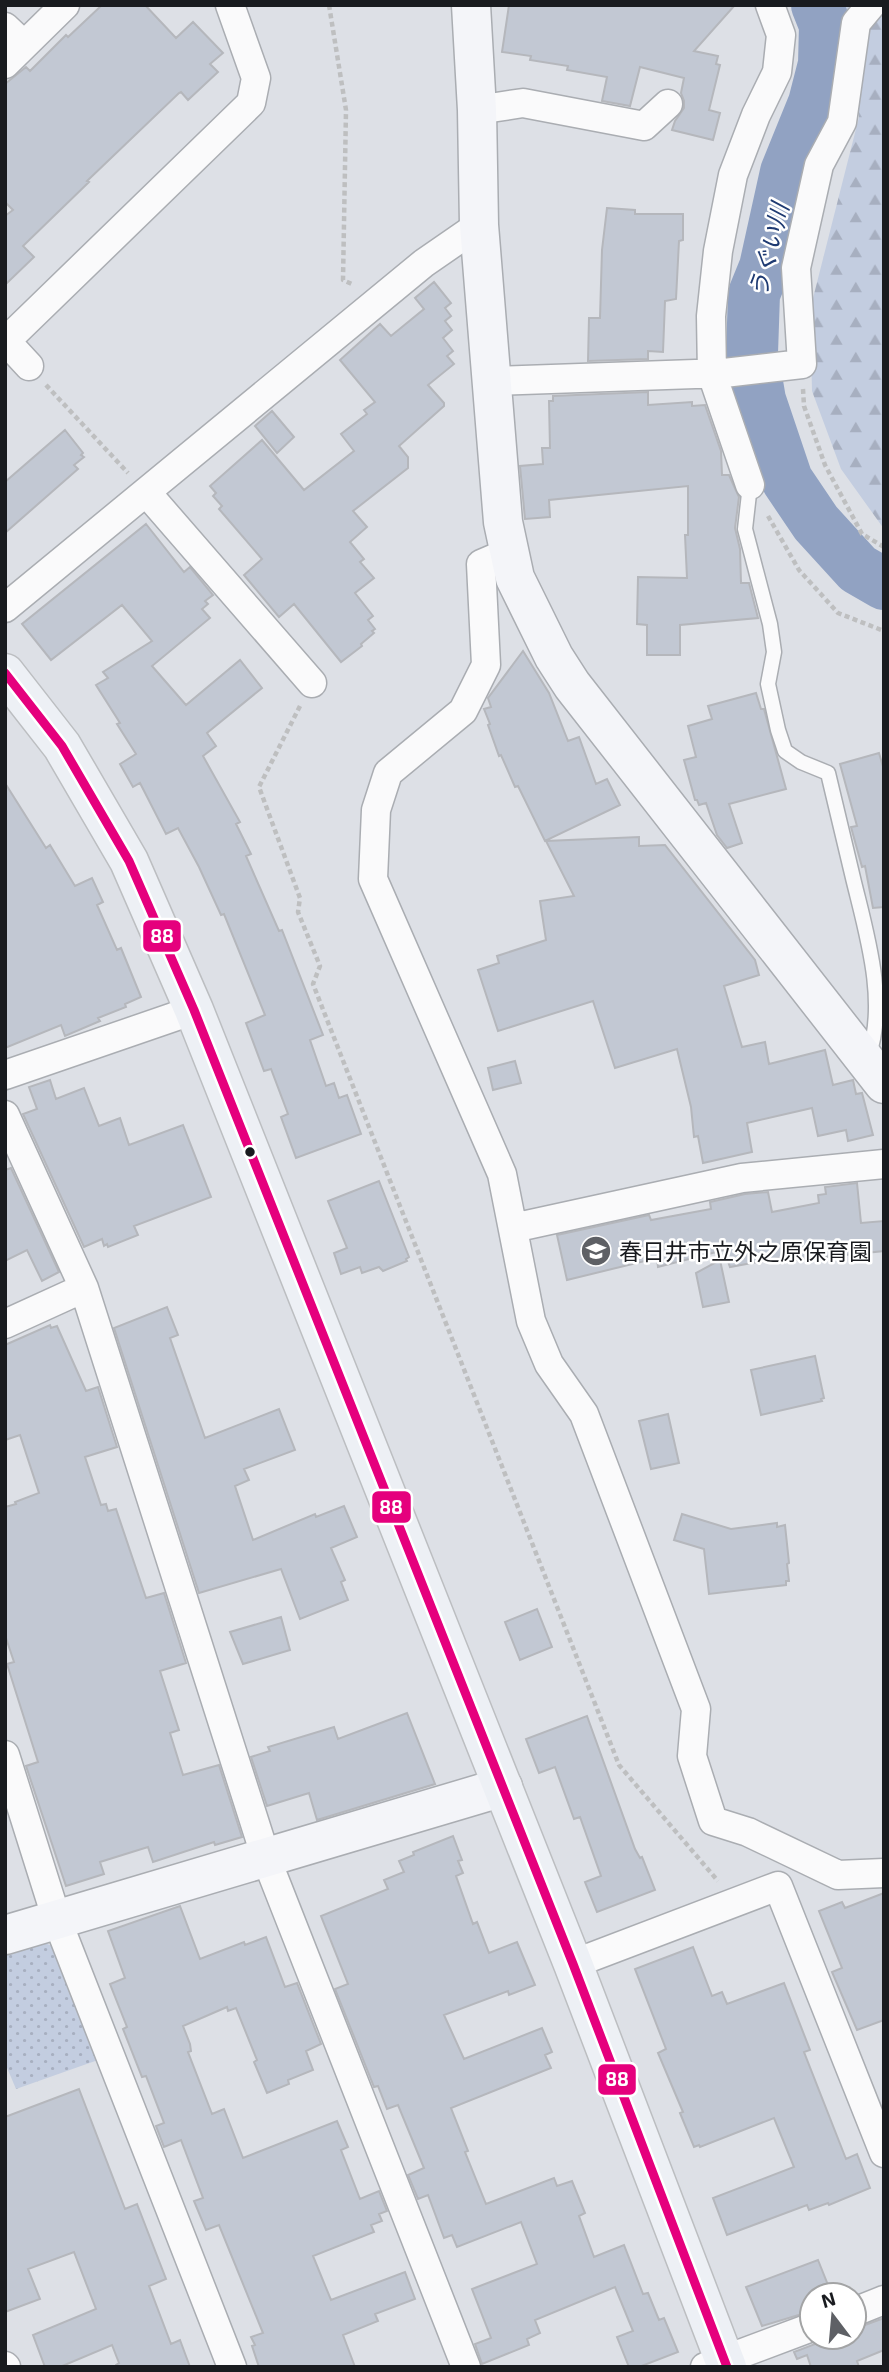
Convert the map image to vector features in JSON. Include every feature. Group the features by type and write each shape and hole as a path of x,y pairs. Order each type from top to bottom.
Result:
{"main road":[{"path":"5,673 62,746 129,861 194,1010 573,1964 719,2365"}],"street":[{"path":"12,45 65,5"},
{"path":"29,366 5,341 251,103 256,78 230,5"},
{"path":"471,5 477,110 479,225 490,381 503,522 515,578 554,657 572,685 875,1073"},
{"path":"750,485 718,374 711,316 733,175 776,72 781,35 770,5"},
{"path":"490,381 718,374 794,365 796,268 819,165 842,122 858,11"},
{"path":"477,110 523,103 644,126 668,104"},
{"path":"5,608 424,262 479,225"},
{"path":"146,492 312,683"},
{"path":"509,552 481,564 486,665 463,711 388,773 376,810 373,879 502,1174 531,1321 549,1364 584,1414 696,1709 692,1756 713,1821 748,1832 838,1875 884,1873"},
{"path":"5,1075 194,1010"},
{"path":"5,1115 84,1288 266,1858 466,2367"},
{"path":"513,1228 742,1178 884,1164"},
{"path":"5,1324 84,1288"},
{"path":"5,1755 57,1920 232,2367"},
{"path":"5,1935 503,1787"},
{"path":"573,1964 778,1886 884,2153"},
{"path":"719,2365 798,2333"}],"lane":[{"path":"750,485 745,529 770,624 774,652 768,684 785,751 801,762 828,773 870,947 876,1017 875,1073"}],"path":[{"path":"329,5 346,110 344,280 379,300"},
{"path":"794,365 804,406 825,465 862,534 884,547"},
{"path":"29,366 146,492"},
{"path":"750,485 799,570 838,613 884,631"},
{"path":"312,683 259,787 300,898 298,912 320,967 313,984 619,1765 736,1902"}],"green space":[{"path":"840,5 884,5 884,529 841,469 812,391 810,310 859,117"},
{"path":"43,1942 54,1947 98,2060 16,2089 5,2063 5,1953"}],"building":[{"path":"102,5 145,5 176,38 193,22 223,53 210,64 218,72 188,100 179,93 87,181 89,182 23,246 34,257 5,285 5,216 13,210 5,202 5,84 26,67 30,71 66,35 68,37"},
{"path":"509,5 735,5 694,51 718,56 716,64 720,65 709,110 720,113 713,140 672,130 684,108 681,93 684,78 640,67 630,106 602,101 607,77 567,70 568,66 530,60 531,56 502,52"},
{"path":"607,208 635,210 635,214 683,214 683,240 679,241 676,299 665,301 663,352 648,351 648,359 588,361 589,318 600,318 602,250"},
{"path":"434,282 451,303 445,308 451,316 445,321 452,330 443,338 453,351 447,356 454,364 428,385 444,406 399,446 408,457 408,468 353,511 367,527 350,542 364,559 360,562 374,578 355,593 373,616 368,620 375,629 362,646 341,662 294,604 279,617 244,575 262,559 219,509 222,506 213,496 216,493 210,486 262,440 304,490 354,451 341,434 367,414 364,410 375,402 340,360 380,324 391,336 424,309 415,298"},
{"path":"648,392 648,405 692,402 692,406 705,405 721,451 722,475 729,475 739,497 735,528 740,549 741,583 749,583 758,618 680,625 680,655 647,655 647,625 637,624 638,577 687,578 685,535 688,535 688,486 549,500 550,517 525,519 520,466 543,464 542,448 550,448 549,401 553,401 553,396"},
{"path":"272,411 294,437 277,453 255,426"},
{"path":"65,430 83,453 81,455 84,457 74,465 78,469 5,533 5,482"},
{"path":"146,524 184,572 190,567 213,595 205,601 208,604 202,609 210,618 152,666 186,705 240,660 262,688 207,733 216,746 203,756 240,822 236,824 251,854 246,856 279,931 282,930 323,1035 310,1040 326,1086 334,1083 339,1098 347,1095 361,1134 296,1158 281,1117 288,1114 271,1069 264,1071 246,1023 265,1015 224,914 221,915 178,828 166,834 140,783 133,787 120,764 136,754 96,685 108,678 103,672 152,641 122,605 51,660 22,624"},
{"path":"523,651 549,693 568,741 579,737 596,784 607,779 620,805 545,841 518,786 515,787 501,755 499,756 484,709 491,707 488,698"},
{"path":"756,693 761,709 764,709 786,789 729,804 742,843 727,848 717,835 706,803 699,805 695,800 684,760 696,757 688,726 712,719 708,706"},
{"path":"879,753 884,770 884,907 873,908 865,866 862,867 851,827 857,826 840,764"},
{"path":"5,783 46,848 50,845 75,886 92,878 103,902 97,905 117,950 121,948 141,997 125,1004 126,1007 98,1018 100,1021 65,1036 61,1025 5,1048"},
{"path":"639,837 639,846 665,845 755,960 759,975 724,986 742,1047 765,1042 769,1064 825,1050 833,1085 853,1080 856,1094 862,1093 873,1135 848,1141 846,1130 818,1136 812,1108 747,1123 752,1152 703,1163 698,1136 694,1137 691,1107 677,1049 615,1068 593,1001 498,1031 478,970 499,963 497,956 546,940 540,901 574,896 546,841"},
{"path":"515,1061 521,1083 493,1090 488,1068"},
{"path":"50,1080 56,1099 84,1088 99,1126 120,1118 129,1145 183,1125 211,1197 134,1226 138,1235 108,1247 107,1244 104,1246 102,1239 84,1247 23,1114 37,1109 29,1087"},
{"path":"11,1168 59,1272 42,1281 27,1250 5,1261 5,1170"},
{"path":"379,1181 409,1257 407,1261 383,1271 379,1267 362,1273 360,1267 341,1274 334,1253 347,1248 328,1201"},
{"path":"857,1183 861,1223 884,1221 884,1251 797,1260 796,1255 730,1267 724,1250 658,1267 657,1258 567,1280 557,1235 649,1215 651,1220 711,1209 710,1202 745,1194 768,1192 772,1212 819,1203 818,1195 826,1194 825,1187"},
{"path":"720,1260 729,1302 703,1307 696,1273"},
{"path":"167,1307 178,1335 170,1338 205,1438 279,1409 295,1450 244,1469 249,1480 235,1486 253,1540 315,1514 316,1517 344,1506 357,1537 331,1548 345,1580 341,1582 348,1600 300,1619 281,1569 199,1593 114,1328"},
{"path":"50,1325 51,1328 57,1326 86,1391 98,1387 117,1447 85,1457 101,1505 106,1504 108,1511 116,1509 146,1598 164,1593 186,1663 160,1671 179,1730 170,1733 183,1775 219,1765 242,1837 215,1845 214,1842 153,1862 148,1847 100,1862 104,1874 66,1886 26,1766 38,1762 7,1664 14,1662 5,1635 5,1507 39,1493 20,1435 5,1440 5,1345"},
{"path":"815,1356 824,1398 822,1401 761,1415 751,1370"},
{"path":"668,1414 679,1463 651,1469 639,1421"},
{"path":"682,1514 731,1529 777,1523 777,1527 785,1525 789,1581 786,1581 786,1585 709,1594 704,1549 674,1540"},
{"path":"537,1609 552,1647 520,1660 505,1622"},
{"path":"281,1617 290,1650 243,1664 230,1632"},
{"path":"407,1713 435,1784 317,1820 309,1793 267,1806 251,1757 270,1751 268,1747 334,1727 338,1739"},
{"path":"587,1716 635,1849 640,1858 642,1857 655,1890 597,1912 585,1882 601,1876 580,1817 574,1819 555,1767 539,1773 526,1739"},
{"path":"453,1836 462,1860 458,1861 463,1873 456,1876 473,1924 477,1922 489,1953 517,1942 535,1985 509,1995 508,1991 444,2015 464,2059 542,2028 552,2052 545,2055 551,2068 451,2108 486,2204 554,2178 557,2186 572,2181 585,2213 579,2216 594,2257 624,2245 643,2294 648,2293 659,2320 664,2318 678,2352 639,2367 629,2367 617,2337 633,2331 615,2287 535,2320 540,2333 527,2339 529,2345 482,2364 475,2344 491,2338 472,2289 537,2264 521,2222 457,2247 452,2235 444,2238 428,2195 418,2199 408,2175 424,2168 398,2105 387,2109 378,2086 374,2087 335,1989 348,1984 321,1916 388,1889 384,1880 404,1872 399,1861 414,1855 413,1852"},
{"path":"884,1893 884,2020 857,2030 832,1972 842,1968 819,1911 842,1902 845,1908"},
{"path":"180,1906 200,1959 244,1942 245,1945 266,1937 285,1987 297,1983 321,2044 306,2051 313,2070 288,2080 289,2084 267,2093 236,2008 228,2011 227,2007 183,2026 190,2044 191,2051 188,2052 212,2114 224,2109 243,2158 337,2121 348,2147 341,2150 360,2199 379,2191 387,2211 379,2214 382,2221 371,2225 374,2232 313,2256 331,2300 405,2272 415,2299 375,2314 378,2321 343,2335 355,2367 259,2367 251,2337 263,2333 219,2225 206,2230 194,2201 203,2198 181,2140 164,2147 156,2126 164,2123 146,2076 142,2077 123,2029 127,2027 110,1984 125,1978 108,1931"},
{"path":"693,1947 712,1996 722,1992 727,2004 784,1983 810,2050 804,2052 846,2159 857,2154 870,2188 829,2205 828,2203 809,2210 807,2205 727,2235 713,2198 794,2167 774,2118 694,2147 680,2113 683,2112 658,2053 666,2049 635,1969"},
{"path":"79,2089 125,2209 137,2204 166,2279 149,2286 171,2344 180,2340 190,2367 116,2367 119,2363 112,2345 60,2367 45,2367 33,2335 96,2309 74,2252 28,2269 40,2299 5,2312 5,2117"},
{"path":"818,2260 826,2281 798,2281 798,2315 762,2326 746,2287"},
{"path":"884,2318 884,2350 857,2361 859,2367 811,2367 807,2355 797,2359 794,2352 798,2350 868,2351 868,2324"}],"waterway":[{"name":"うぐい川","path":"817,5 825,25 824,64 814,103 786,172 765,267 754,294 752,353 760,400 787,480 816,523 858,569 884,584"}],"transit line":[{"name":"88","path":"5,673 62,746 129,861 194,1010 573,1964 727,2367"}],"place":[{"name":"春日井市立外之原保育園","path":"596,1251"}]}
